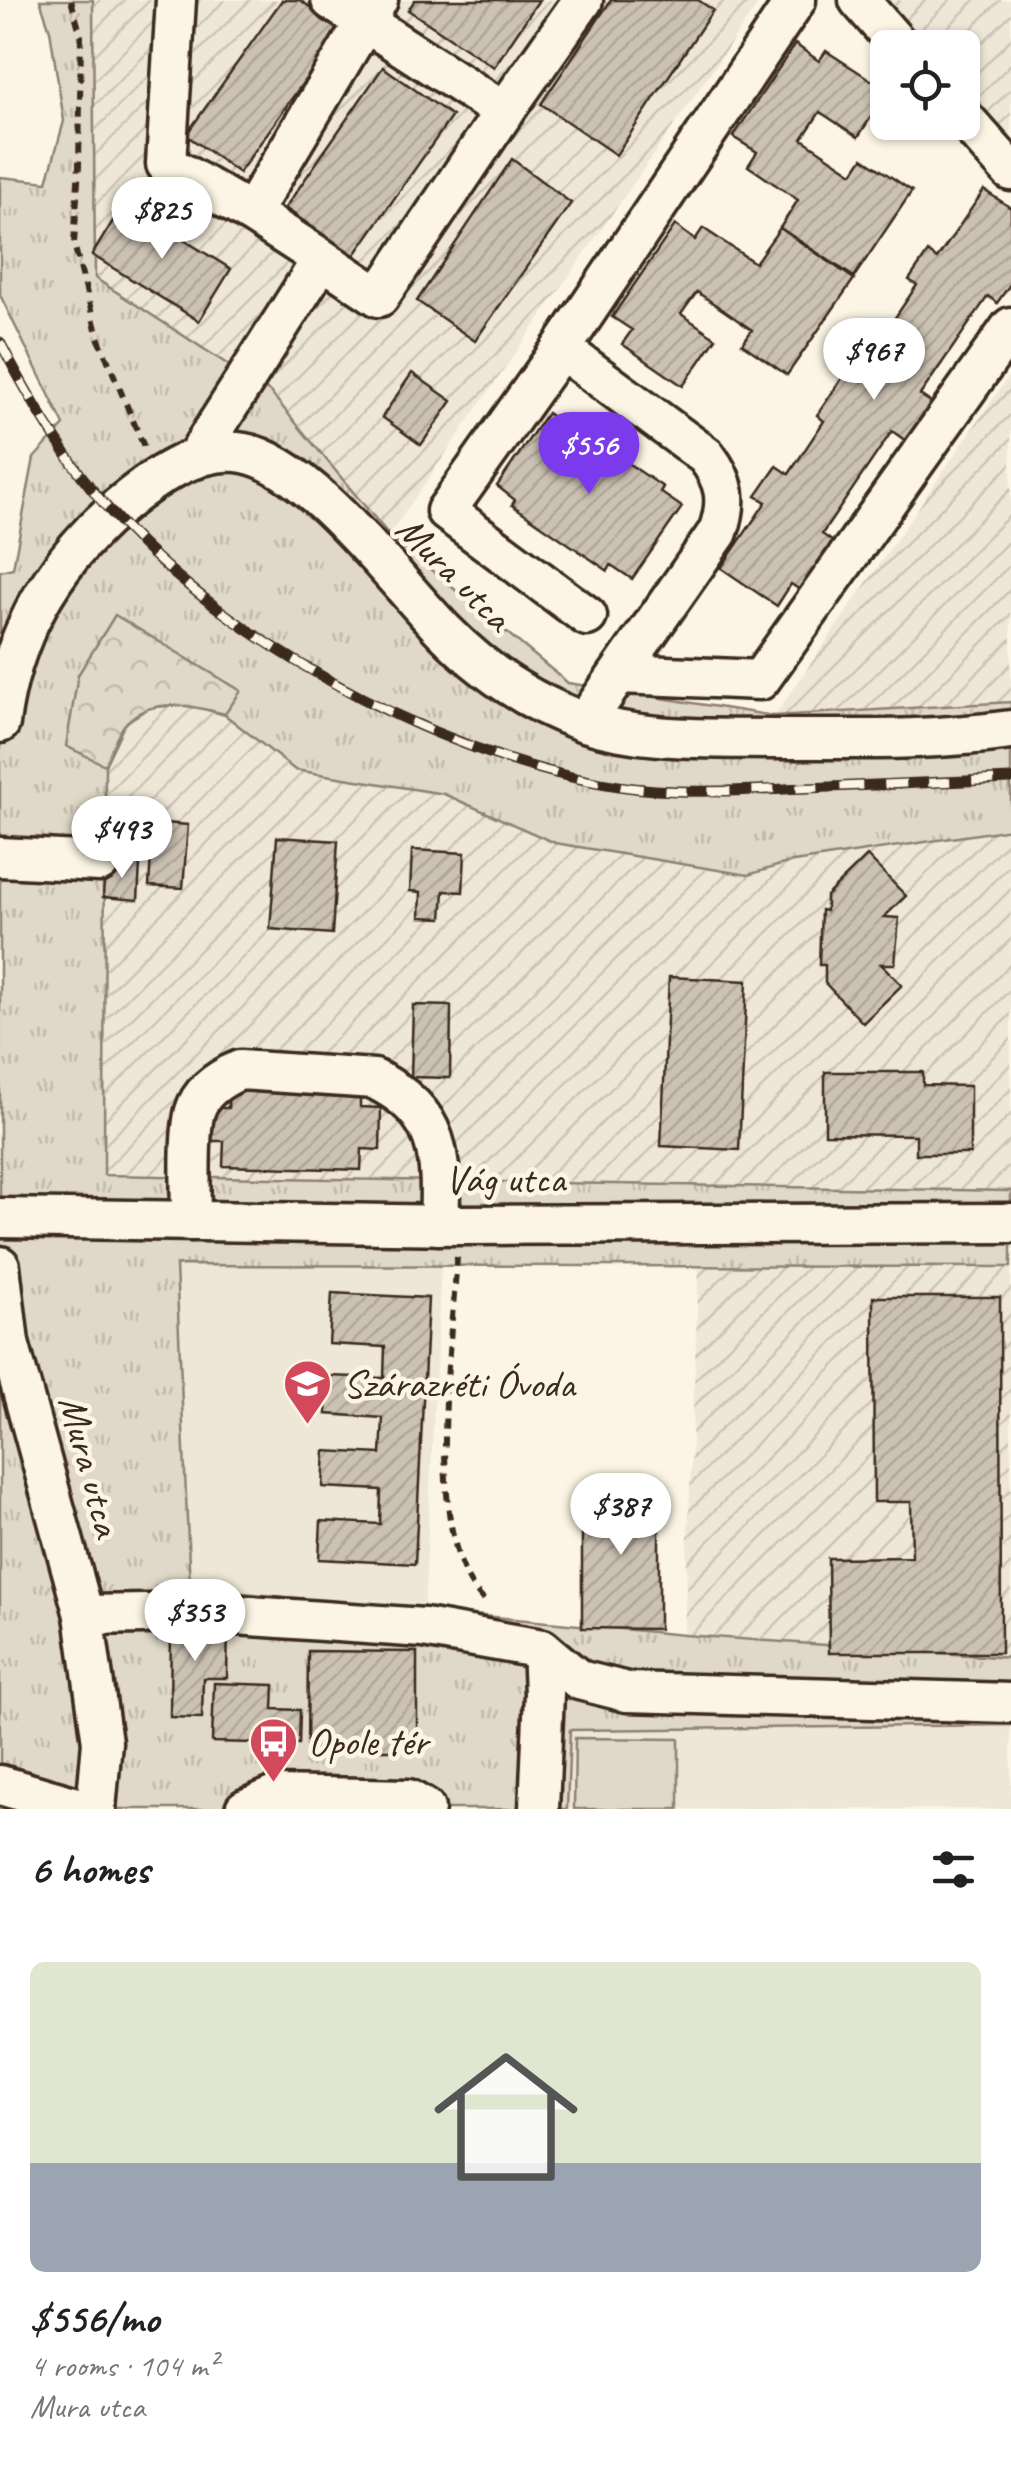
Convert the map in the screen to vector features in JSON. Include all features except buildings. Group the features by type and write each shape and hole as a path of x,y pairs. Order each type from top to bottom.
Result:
{"street":[{"path":"176,0 166,164 251,213 379,297 583,0"},
{"path":"331,0 371,11 504,112"},
{"path":"587,616 446,510 561,349 796,0"},
{"path":"859,0 885,30"},
{"path":"251,213 371,11"},
{"path":"980,136 1011,170"},
{"path":"195,459 322,259"},
{"path":"620,674 760,680 1011,326"},
{"path":"561,349 706,456 726,492 718,532 584,722"},
{"name":"Mura utca","path":"0,723 23,631 57,572 112,513 157,478 195,459 220,452 240,452 265,458 318,496 446,634 486,669 540,703 584,722 680,738 909,740 1011,730"},
{"path":"0,857 100,862"},
{"path":"191,1221 195,1112 204,1094 223,1077 240,1070 374,1079 392,1088 415,1106 438,1144 449,1225"},
{"name":"Vág utca","path":"0,1218 449,1225 1011,1223"},
{"name":"Mura utca","path":"0,1266 9,1343 84,1615 102,1742 96,1809"},
{"path":"84,1615 208,1613 424,1628 542,1649 579,1680 627,1692 1011,1703"},
{"path":"539,1809 542,1649"},
{"path":"0,1785 84,1809"},
{"path":"245,1809 276,1796 408,1799 425,1809"}],"path":[{"path":"70,0 81,36 74,244 98,337 157,478"},
{"path":"449,1225 443,1471 450,1530 473,1591 500,1614"}],"shaded area":[{"path":"93,0 761,0 389,535 270,392 94,278"},
{"path":"881,0 1011,0 1011,154 980,117 980,30 907,30"},
{"path":"1011,373 1011,702 774,717"},
{"path":"191,705 225,714 295,770 444,794 555,843 748,875 787,863 1011,829 1011,1191 104,1175 105,765 125,723 150,707"},
{"name":"Szárazréti Óvoda","path":"175,1265 441,1265 424,1611 190,1588"},
{"path":"699,1265 1011,1267 1011,1658 684,1635"},
{"path":"1011,1725 1011,1809 567,1809 570,1730"}],"green space":[{"path":"40,0 93,0 95,278 270,392 389,535 568,683 774,716 1011,702 1011,829 787,863 748,875 555,843 444,794 295,770 225,715 191,705 150,707 125,723 105,765 104,1175 1011,1191 1011,1267 176,1265 190,1588 684,1635 1011,1658 1011,1725 570,1730 567,1809 0,1809 0,571 13,568 34,458 64,425 0,295 0,177 47,182 64,121 50,30"},
{"path":"115,615 241,691 225,714 174,705 137,714 120,731 105,765 66,746 78,675"},
{"path":"575,1738 679,1739 679,1809 574,1809"}],"railway":[{"path":"0,342 37,409 80,473 112,513 162,563 289,657 435,732 511,760 585,780 655,790 1011,779"}],"place":[{"name":"Szárazréti Óvoda","path":"308,1426"},
{"name":"Opole tér","path":"273,1784"}]}
